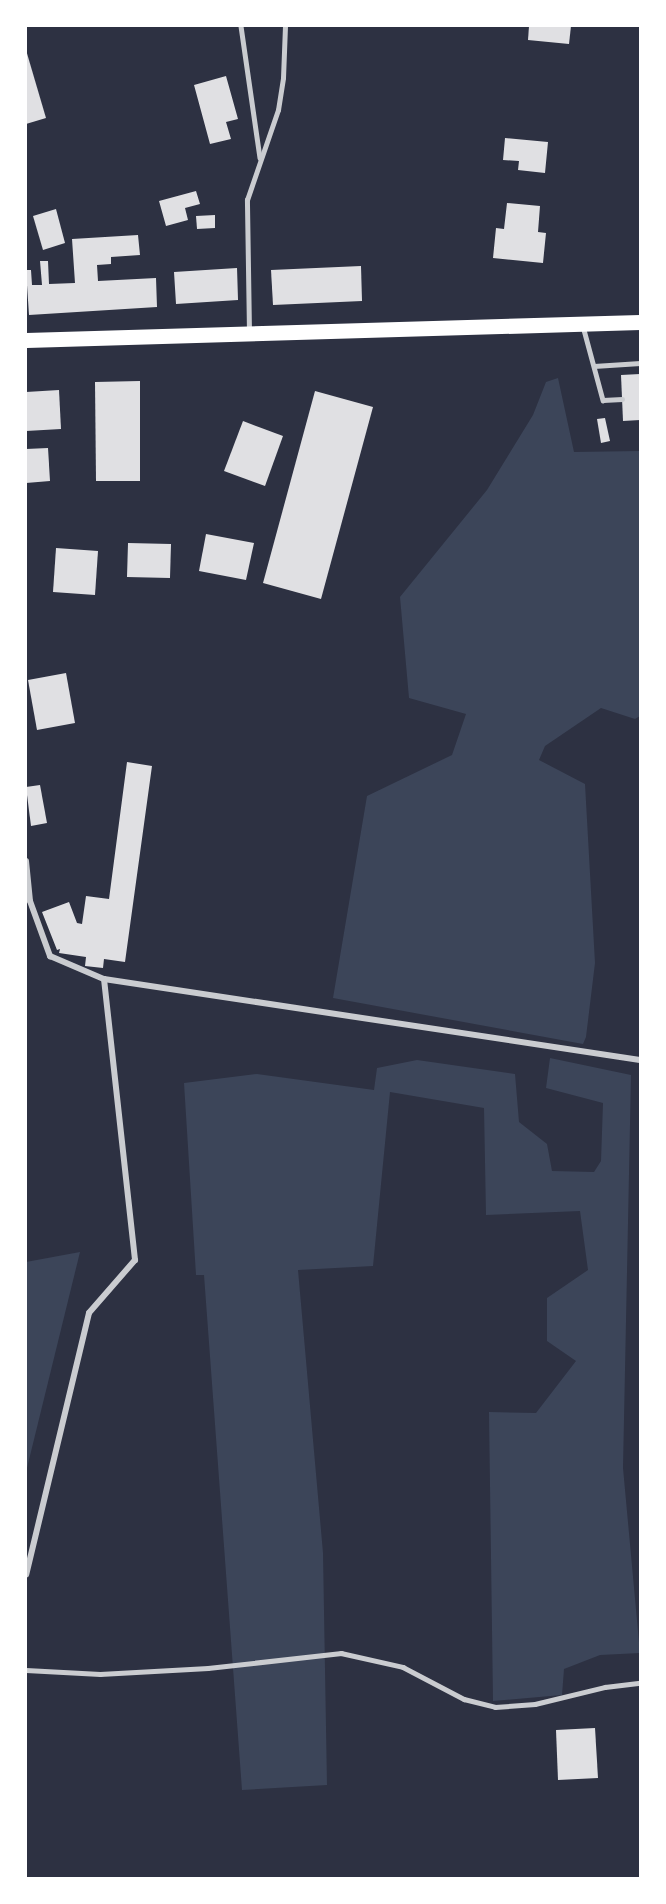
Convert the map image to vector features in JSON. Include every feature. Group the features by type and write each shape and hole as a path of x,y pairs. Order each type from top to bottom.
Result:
{"main road":[{"path":"26,340 640,322"}],"street":[{"path":"26,861 30,901 50,956 104,979 640,1060"},
{"path":"26,1575 89,1313 135,1260 104,979"}],"lane":[{"path":"242,26 260,161"},
{"path":"249,332 247,200 278,110 283,78 285,26"},
{"path":"582,324 603,400 622,399"},
{"path":"594,366 640,363"},
{"path":"26,1671 100,1674 208,1668 341,1653 403,1666 464,1699 495,1707 535,1704 604,1687 640,1683"}],"shaded area":[{"path":"558,378 574,452 640,451 640,716 635,719 601,708 545,746 539,760 585,784 595,963 586,1037 583,1044 333,998 367,796 452,755 466,714 409,698 400,597 487,490 533,415 546,382"},
{"path":"550,1058 631,1075 623,1468 640,1653 600,1655 564,1669 562,1695 493,1701 489,1412 536,1413 576,1361 547,1341 547,1298 588,1270 580,1211 486,1215 484,1108 390,1092 373,1266 298,1270 323,1553 327,1785 242,1790 204,1275 196,1275 184,1083 257,1074 374,1090 377,1068 417,1060 515,1074 519,1122 547,1144 552,1171 594,1172 601,1161 603,1103 546,1088"},
{"path":"80,1252 26,1472 26,1262"}],"building":[{"path":"529,26 571,26 569,44 528,40"},
{"path":"26,50 46,118 26,124"},
{"path":"226,76 238,119 226,122 231,139 210,144 194,85"},
{"path":"505,138 548,142 545,173 518,170 519,161 503,160"},
{"path":"196,191 200,204 185,208 188,220 166,226 159,201"},
{"path":"507,203 540,206 538,232 546,233 543,263 493,258 496,228 504,229"},
{"path":"56,209 65,243 43,250 33,216"},
{"path":"215,215 215,228 197,229 196,216"},
{"path":"138,235 140,255 111,257 111,264 97,265 98,281 156,278 157,307 29,315 26,270 31,270 32,285 42,285 40,261 48,261 49,284 75,283 72,239"},
{"path":"361,266 362,301 273,305 271,270"},
{"path":"237,268 238,300 176,304 174,272"},
{"path":"640,374 640,420 623,421 621,375"},
{"path":"140,381 140,481 96,481 95,382"},
{"path":"59,390 61,429 26,431 26,392"},
{"path":"315,391 373,407 321,599 263,583"},
{"path":"605,418 610,441 601,443 597,419"},
{"path":"243,421 283,436 265,486 224,471"},
{"path":"48,448 50,481 26,483 26,449"},
{"path":"206,534 254,543 246,580 199,571"},
{"path":"128,543 171,544 170,578 127,577"},
{"path":"56,548 98,551 95,595 53,592"},
{"path":"66,673 75,723 37,730 28,680"},
{"path":"127,762 152,766 125,962 104,959 103,968 85,966 86,957 59,953 60,949 57,950 42,912 69,902 77,923 82,924 86,896 109,899"},
{"path":"40,785 47,823 31,826 26,787"},
{"path":"595,1728 598,1778 558,1780 556,1730"}]}
